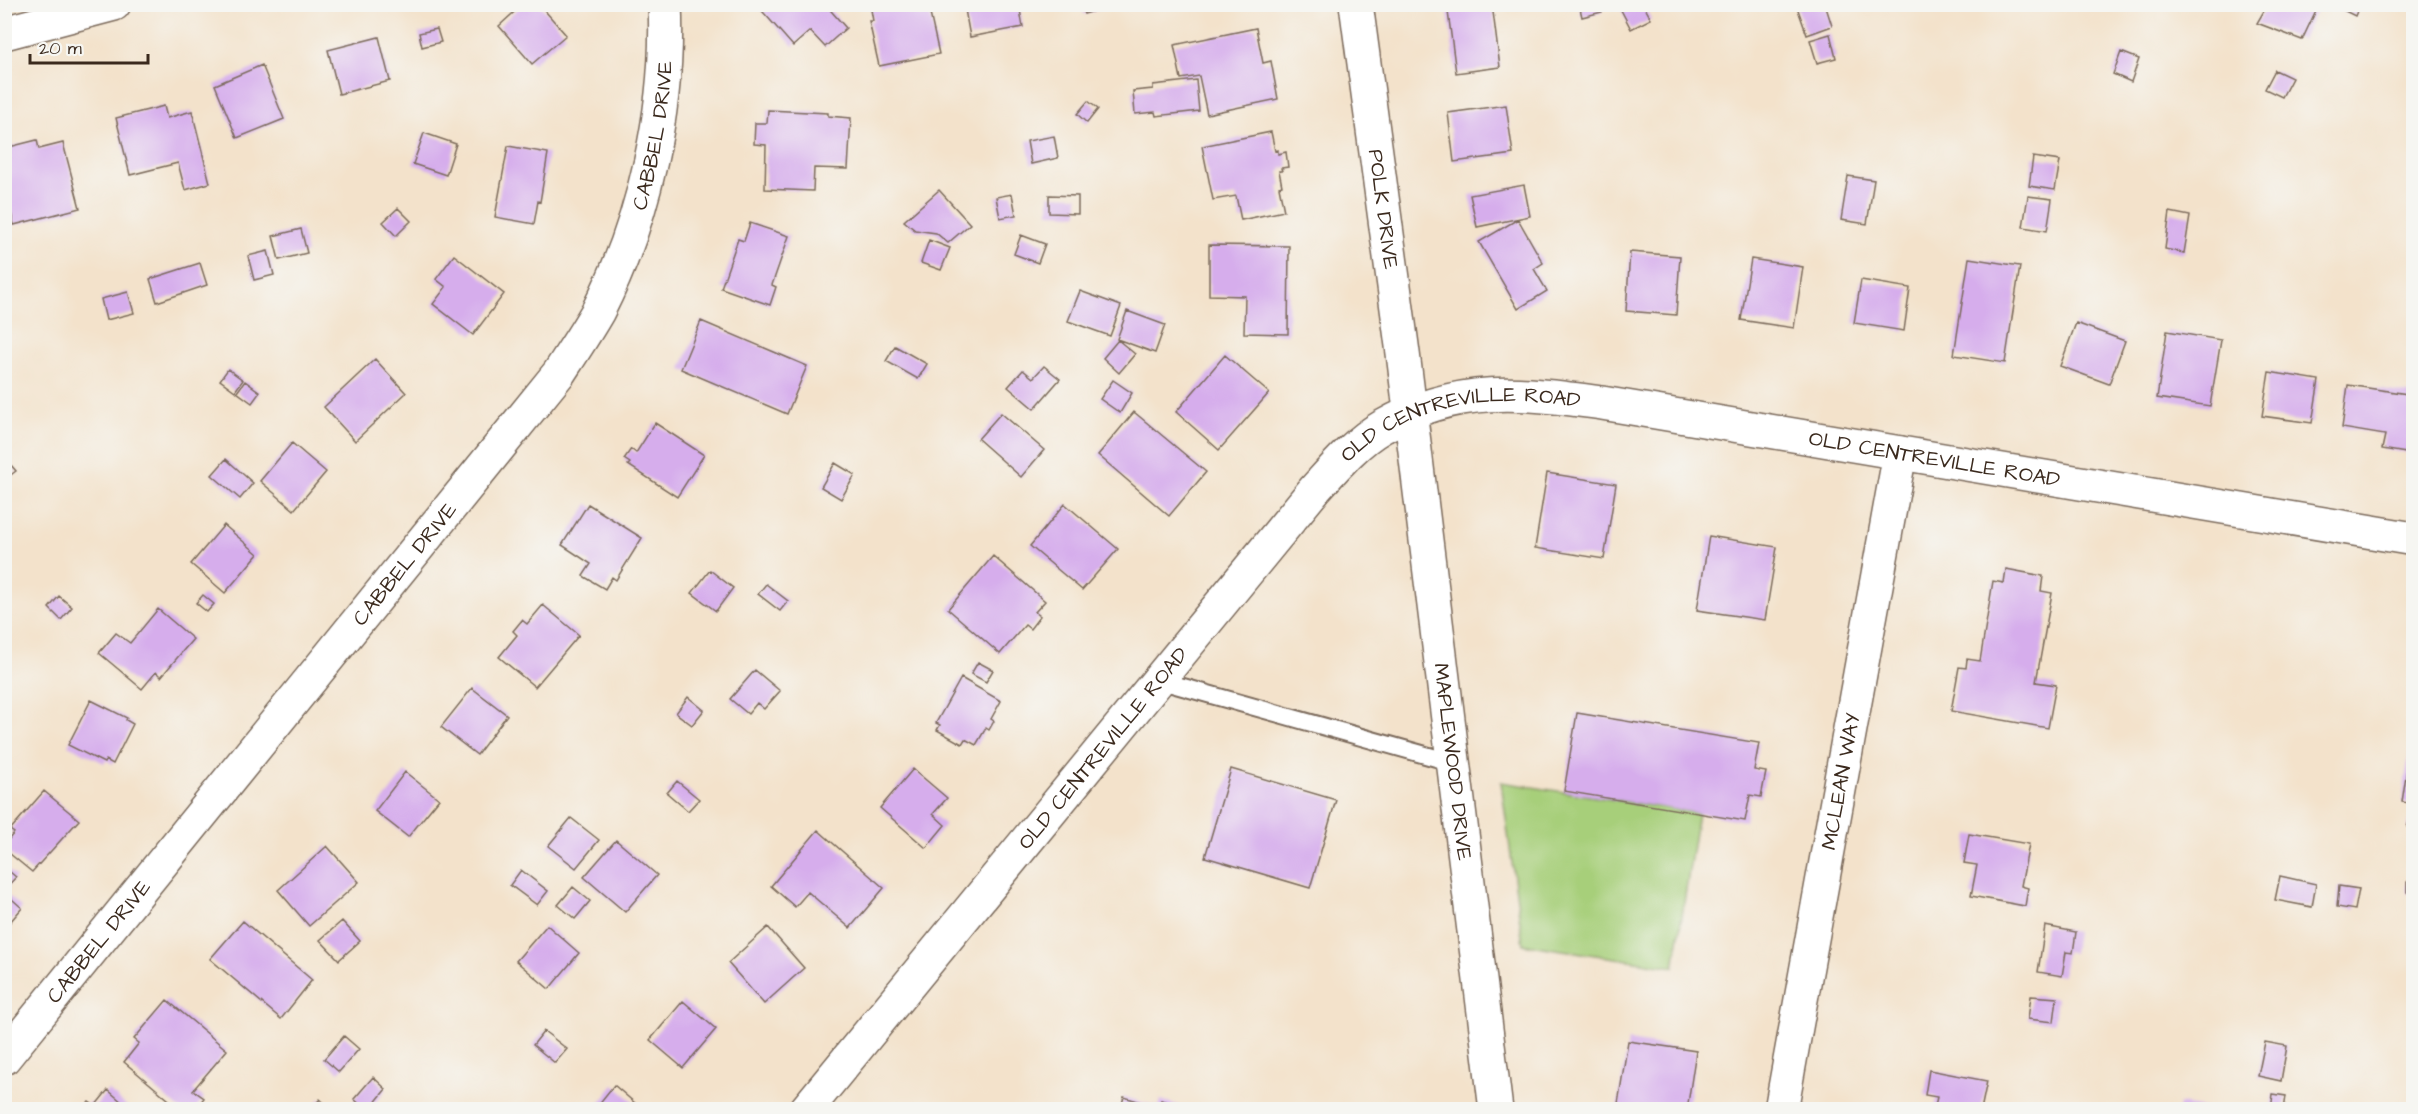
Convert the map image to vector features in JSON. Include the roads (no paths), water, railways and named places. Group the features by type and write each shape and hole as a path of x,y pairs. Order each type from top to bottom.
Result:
{"street":[{"path":"4,33 114,4"},
{"name":"CABBEL DRIVE","path":"4,1058 559,374 597,311 627,245 651,160 662,87 665,4"},
{"name":"POLK DRIVE","path":"1356,4 1410,414"},
{"name":"OLD CENTREVILLE ROAD","path":"806,1110 1315,489 1337,465 1382,427 1410,414 1456,398 1498,393 1545,396 2414,539"},
{"name":"MAPLEWOOD DRIVE","path":"1410,414 1496,1110"},
{"name":"MCLEAN WAY","path":"1781,1110 1900,453"}],"lane":[{"path":"1158,680 1454,763"}]}
